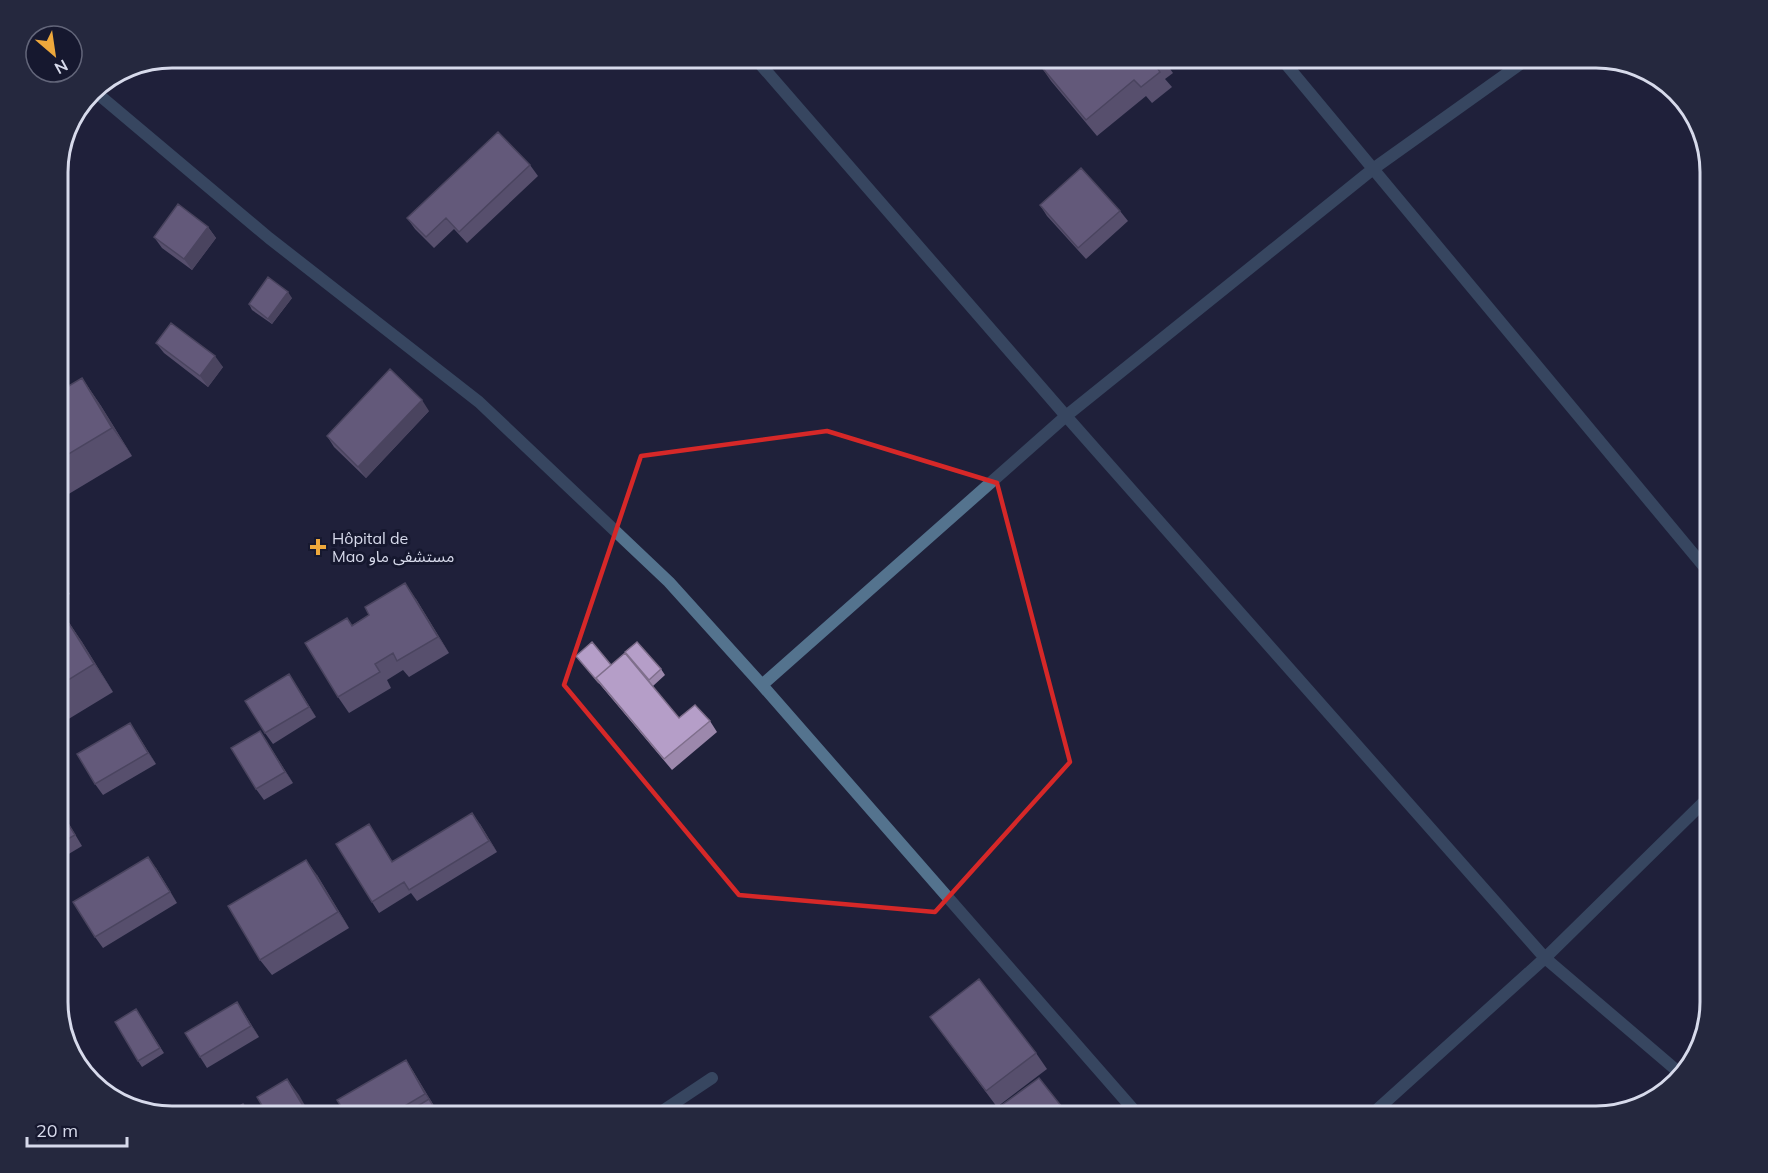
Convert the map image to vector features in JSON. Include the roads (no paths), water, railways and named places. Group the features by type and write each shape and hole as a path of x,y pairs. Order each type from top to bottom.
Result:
{"street":[{"path":"764,68 1066,416 1545,958 1675,1069"},
{"path":"1289,68 1700,562"},
{"path":"762,685 1066,416 1373,169 1515,68"},
{"path":"100,96 269,238 479,402 669,582 1130,1106"},
{"path":"1381,1106 1545,958 1700,806"},
{"path":"670,1106 712,1078"}],"place":[{"name":"Hôpital de Mao مستشفى ماو","path":"318,547"}]}
